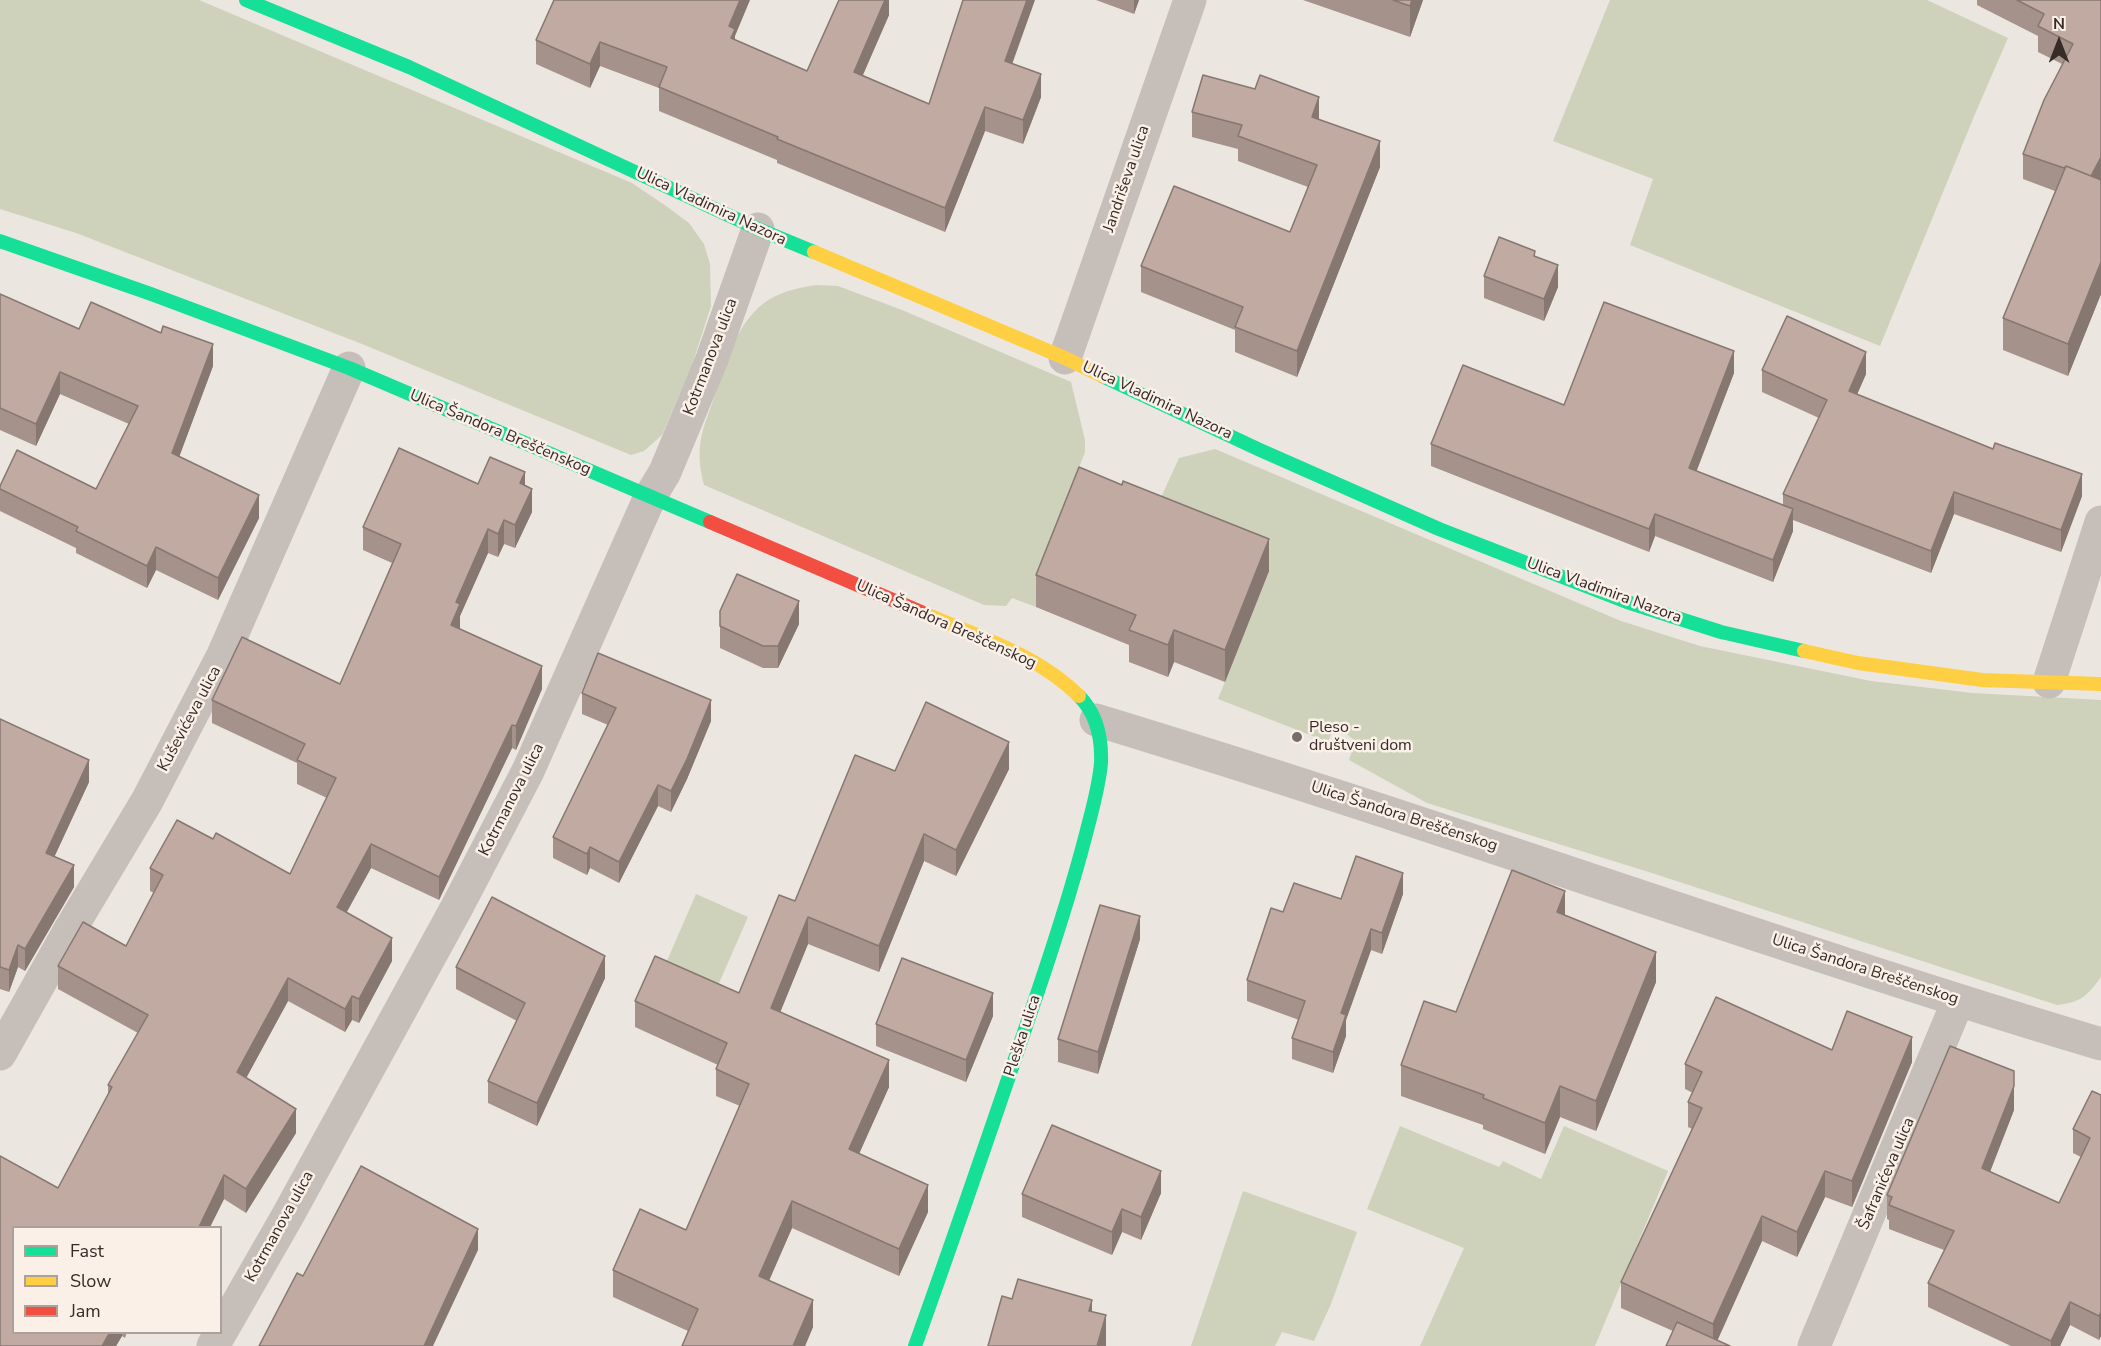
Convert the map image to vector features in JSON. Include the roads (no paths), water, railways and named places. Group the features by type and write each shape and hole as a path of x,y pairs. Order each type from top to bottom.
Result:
{"street":[{"name":"Ulica Vladimira Nazora","path":"246,0 409,67 758,229 1065,358 1260,450 1418,519 1627,602 1721,632 1858,663 1982,680 2101,684"},
{"name":"Jandriševa ulica","path":"1065,358 1190,0"},
{"name":"Kotrmanova ulica","path":"222,1330 446,928 518,792 650,497 665,472 712,359 758,229"},
{"name":"Ulica Šandora Breščenskog","path":"0,241 151,294 349,368 1009,650 1042,667 1067,685 1084,701 1096,720 1305,785 1958,1000 2100,1042"},
{"name":"Kuševićeva ulica","path":"0,1054 68,933 147,801 223,655 349,368"},
{"path":"2049,682 2101,522"},
{"name":"Pleška ulica","path":"915,1346 974,1185 1075,880 1100,779 1101,739 1096,720"},
{"name":"Šafranićeva ulica","path":"1814,1346 1958,1000"}],"place":[{"name":"Pleso - društveni dom","path":"1297,737"}]}
